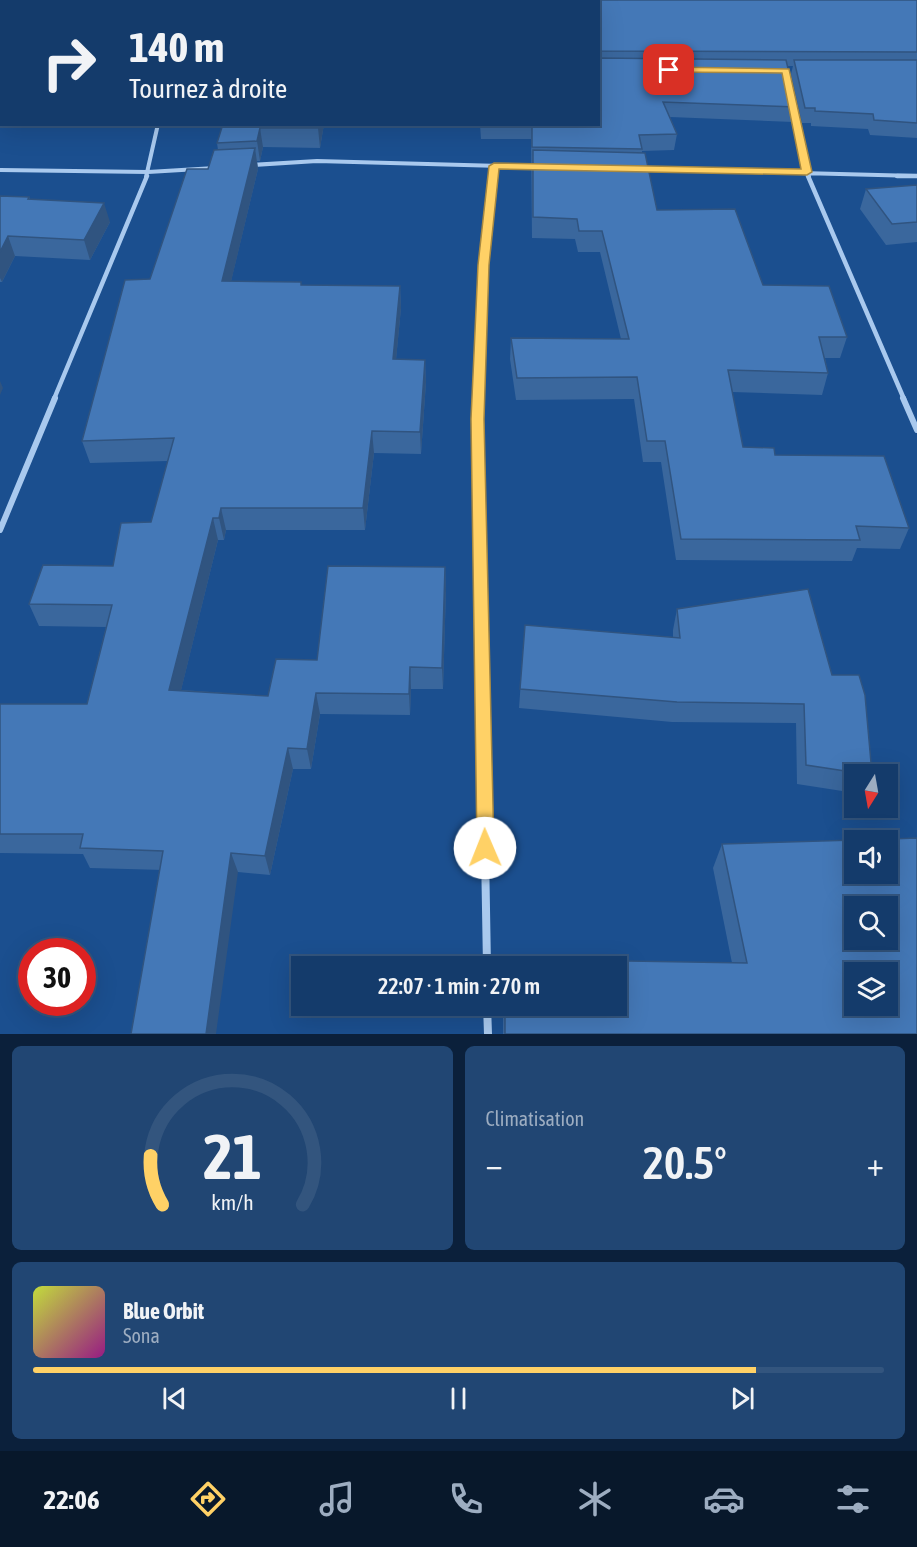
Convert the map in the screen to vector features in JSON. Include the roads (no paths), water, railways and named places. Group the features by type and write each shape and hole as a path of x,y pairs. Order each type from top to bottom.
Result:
{"street":[{"path":"793,104 807,172 917,430"},
{"path":"0,530 148,172 158,126"},
{"path":"249,165 317,161 541,167"},
{"path":"487,956 477,419 484,265 494,166"},
{"path":"0,170 148,172 227,167"},
{"path":"633,169 917,176"},
{"path":"487,1016 488,1034"}]}
